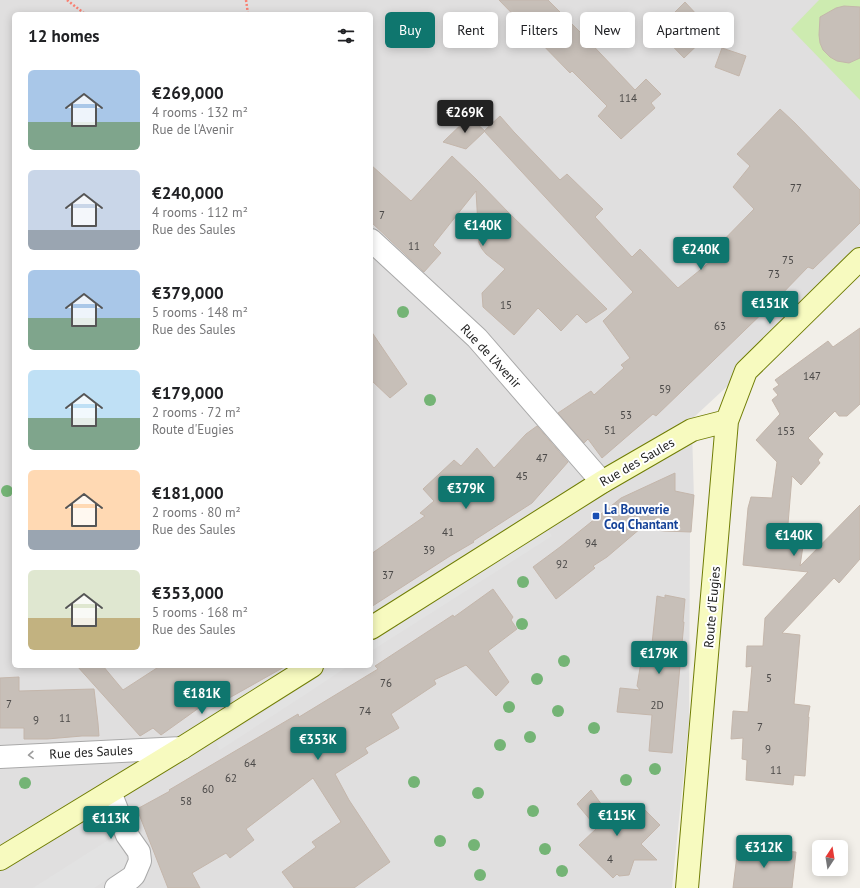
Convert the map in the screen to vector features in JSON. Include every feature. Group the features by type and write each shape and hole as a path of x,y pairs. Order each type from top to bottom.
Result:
{"street":[{"name":"Rue de l'Avenir","path":"373,242 477,338 602,482"},
{"path":"727,421 746,371 860,259"},
{"name":"Rue des Saules","path":"373,627 602,482 692,430 727,421"},
{"name":"Route d'Eugies","path":"687,888 727,421"},
{"name":"Rue des Saules","path":"0,859 182,748 309,668"},
{"name":"Rue des Saules","path":"0,757 182,748"},
{"path":"110,792 127,835 139,852 140,861 134,875 116,888"}],"path":[{"path":"68,0 83,12"},
{"path":"246,0 248,12"}],"shaded area":[{"path":"0,0 860,0 860,269 787,331 693,418 694,499 690,532 689,722 672,888 0,888"},
{"path":"548,530 552,536 373,650 373,641"},
{"path":"331,668 345,668 220,750 216,743"},
{"path":"113,837 126,857 125,867 94,888 33,888"}],"green space":[{"path":"819,0 860,0 860,100 791,29"}],"building":[{"path":"499,0 548,0 560,12 511,12"},
{"path":"685,2 694,12 675,12"},
{"path":"844,6 860,7 860,58 849,63 837,61 830,57 823,50 819,35 820,17 836,8"},
{"path":"572,24 580,32 580,48 595,48 635,90 646,79 661,94 651,103 655,108 621,139 598,116 607,106 572,71 570,73 546,48 572,48"},
{"path":"674,48 694,48 684,58"},
{"path":"722,48 746,56 739,76 715,67"},
{"path":"780,109 860,190 860,223 813,269 808,267 656,416 653,414 602,458 588,439 584,443 558,413 591,391 594,395 624,368 621,365 630,358 603,321 633,292 484,131 500,116 560,180 567,174 603,209 595,217 632,257 640,249 678,288 716,257 712,252 754,209 733,187 750,166 737,154"},
{"path":"469,117 485,131 466,149 443,142"},
{"path":"452,156 607,309 586,323 577,314 561,331 538,308 514,335 483,307 482,293 505,269 486,254 479,243 476,191 433,245 441,253 424,272 373,224 373,167 411,201"},
{"path":"860,328 860,404 847,416 839,416 835,411 808,438 823,454 818,460 820,463 801,485 792,476 788,524 806,526 800,566 860,505 860,559 839,583 834,578 782,633 800,635 794,704 810,706 808,717 805,776 794,775 793,785 746,780 747,760 742,759 743,738 731,739 733,711 748,712 752,666 746,667 747,646 763,646 765,618 808,572 743,565 748,508 751,497 772,498 777,462 756,440 780,414 772,400 778,395 773,389 779,385 775,380 828,341 833,347"},
{"path":"373,334 407,384 390,398 373,382"},
{"path":"537,426 568,462 532,503 473,541 474,542 373,606 373,553 425,516 420,513 434,501 423,489 454,460 461,466 477,448 494,468 526,434"},
{"path":"675,473 675,491 694,495 691,532 641,528 607,557 593,566 595,568 556,599 533,567 621,498"},
{"path":"493,589 513,617 511,620 517,629 488,651 509,682 496,696 466,665 434,680 436,684 391,714 399,728 365,748 368,753 335,774 349,800 390,862 354,888 294,888 282,872 316,847 312,842 341,822 313,778 246,829 254,840 230,858 226,853 192,873 200,888 168,888 137,809 170,791 169,790 298,714 299,717 378,669 375,666 453,615 454,617"},
{"path":"665,595 685,599 672,753 649,751 652,715 617,712 620,688 640,690 637,686 644,644 652,644 657,596 665,598"},
{"path":"79,668 105,668 123,690 157,668 282,668 222,702 217,695 161,735 153,728 140,736"},
{"path":"19,677 19,691 94,689 99,736 24,739 24,728 0,728 0,678"},
{"path":"591,790 610,816 611,815 621,825 640,805 660,825 641,844 657,860 634,860 629,875 619,876 617,874 613,878 579,845 597,828 577,804"},
{"path":"738,847 796,852 792,888 733,888"}],"place":[{"name":"La Bouverie Coq Chantant","path":"596,516"}]}
